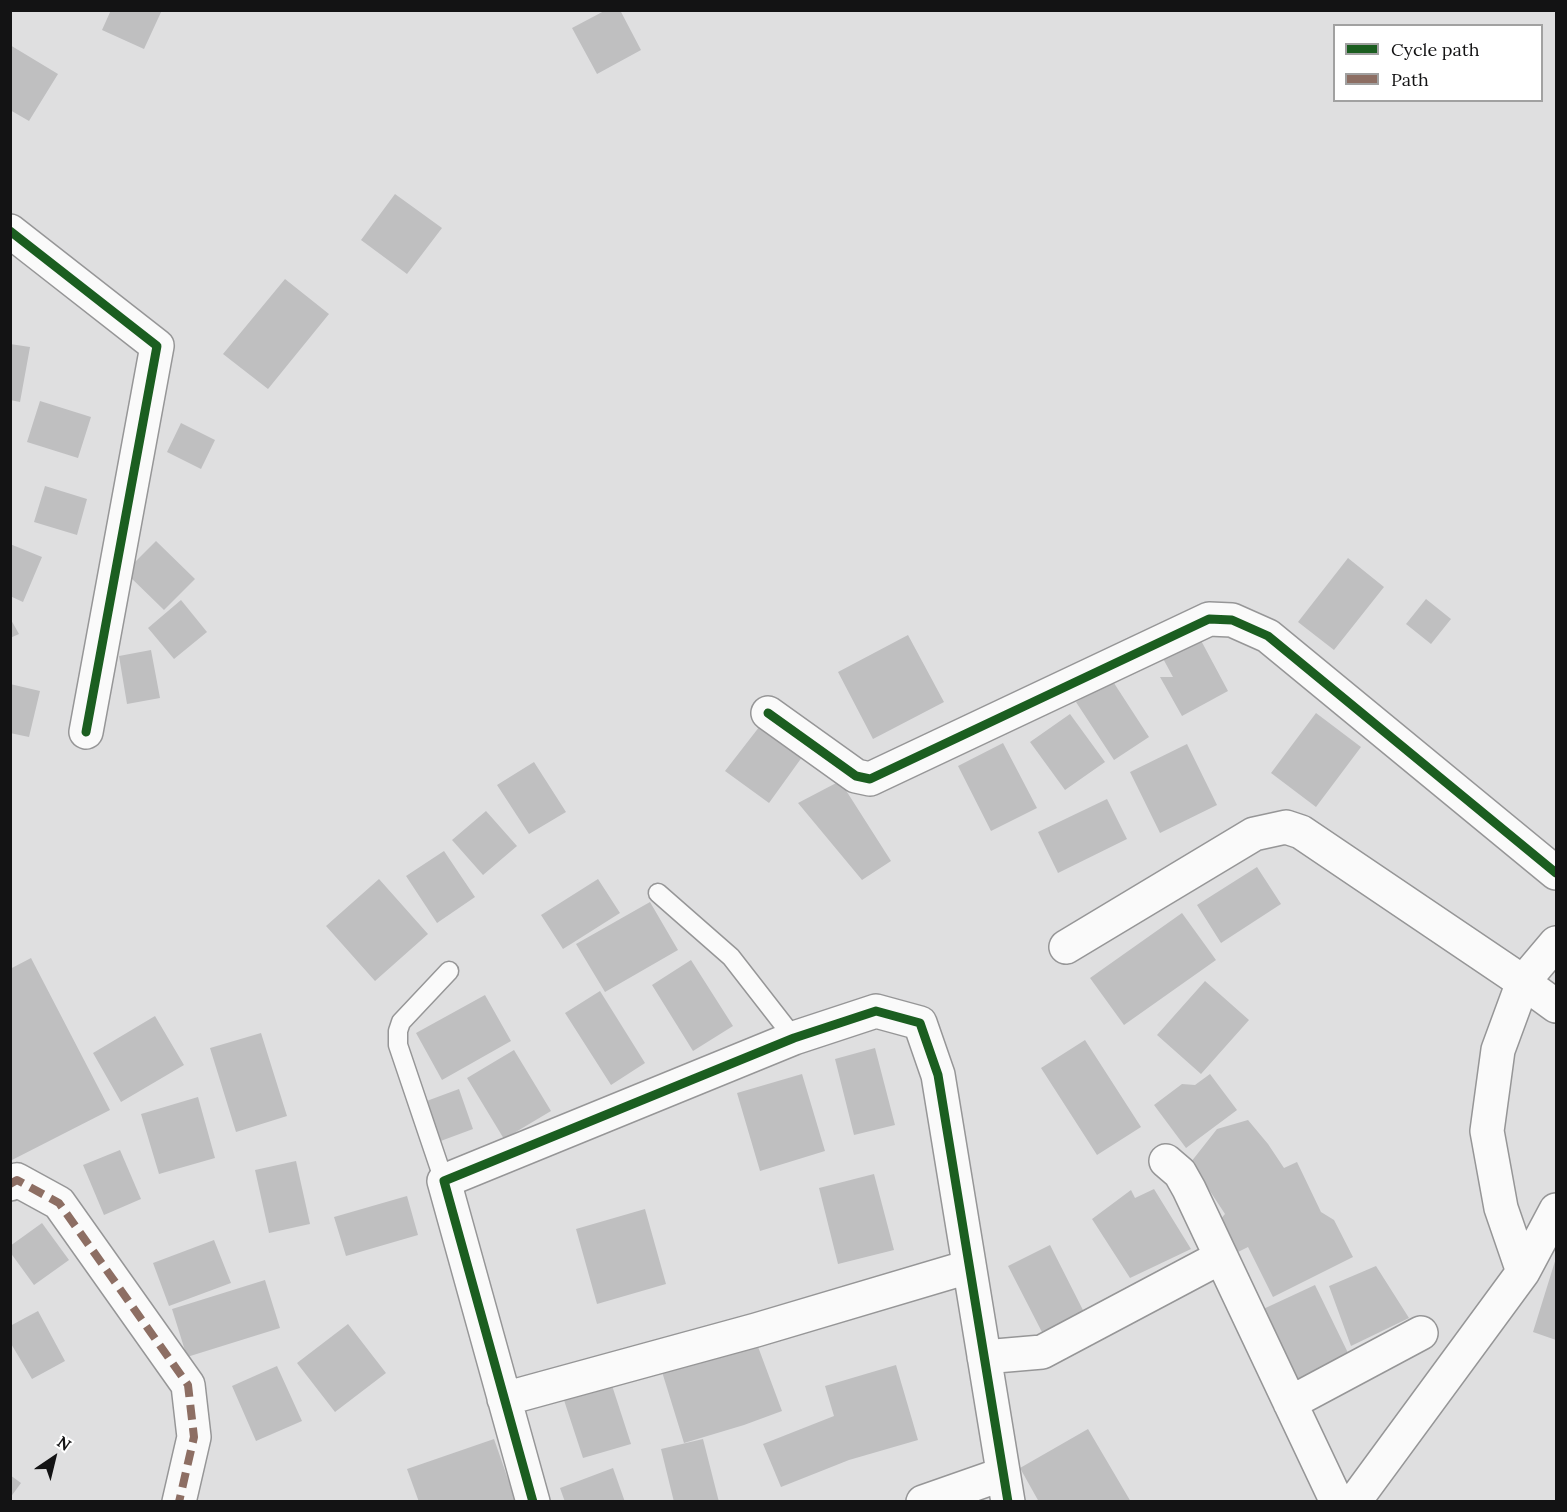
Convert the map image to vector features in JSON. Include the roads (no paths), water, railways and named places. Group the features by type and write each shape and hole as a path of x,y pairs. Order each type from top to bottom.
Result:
{"street":[{"path":"10,231 157,346 86,732"},
{"path":"768,712 856,776 870,779 1209,620 1232,620 1268,636 1557,873"},
{"path":"1066,947 1254,834 1287,827 1301,832 1557,1006"},
{"path":"1523,1272 1501,1208 1487,1131 1498,1050 1523,982 1557,943"},
{"path":"533,1502 444,1181 794,1038 876,1011 920,1023 938,1075 1006,1488 923,1502"},
{"path":"1166,1161 1180,1173 1337,1502"},
{"path":"10,1184 17,1180 59,1203 188,1385 194,1437 179,1502"},
{"path":"1354,1502 1523,1272 1557,1210"},
{"path":"984,1357 1042,1352 1221,1257"},
{"path":"504,1399 756,1330 968,1267"},
{"path":"1290,1403 1421,1333"}],"lane":[{"path":"658,893 730,957 794,1038"},
{"path":"444,1181 398,1045 398,1031 401,1022 449,971"}]}
